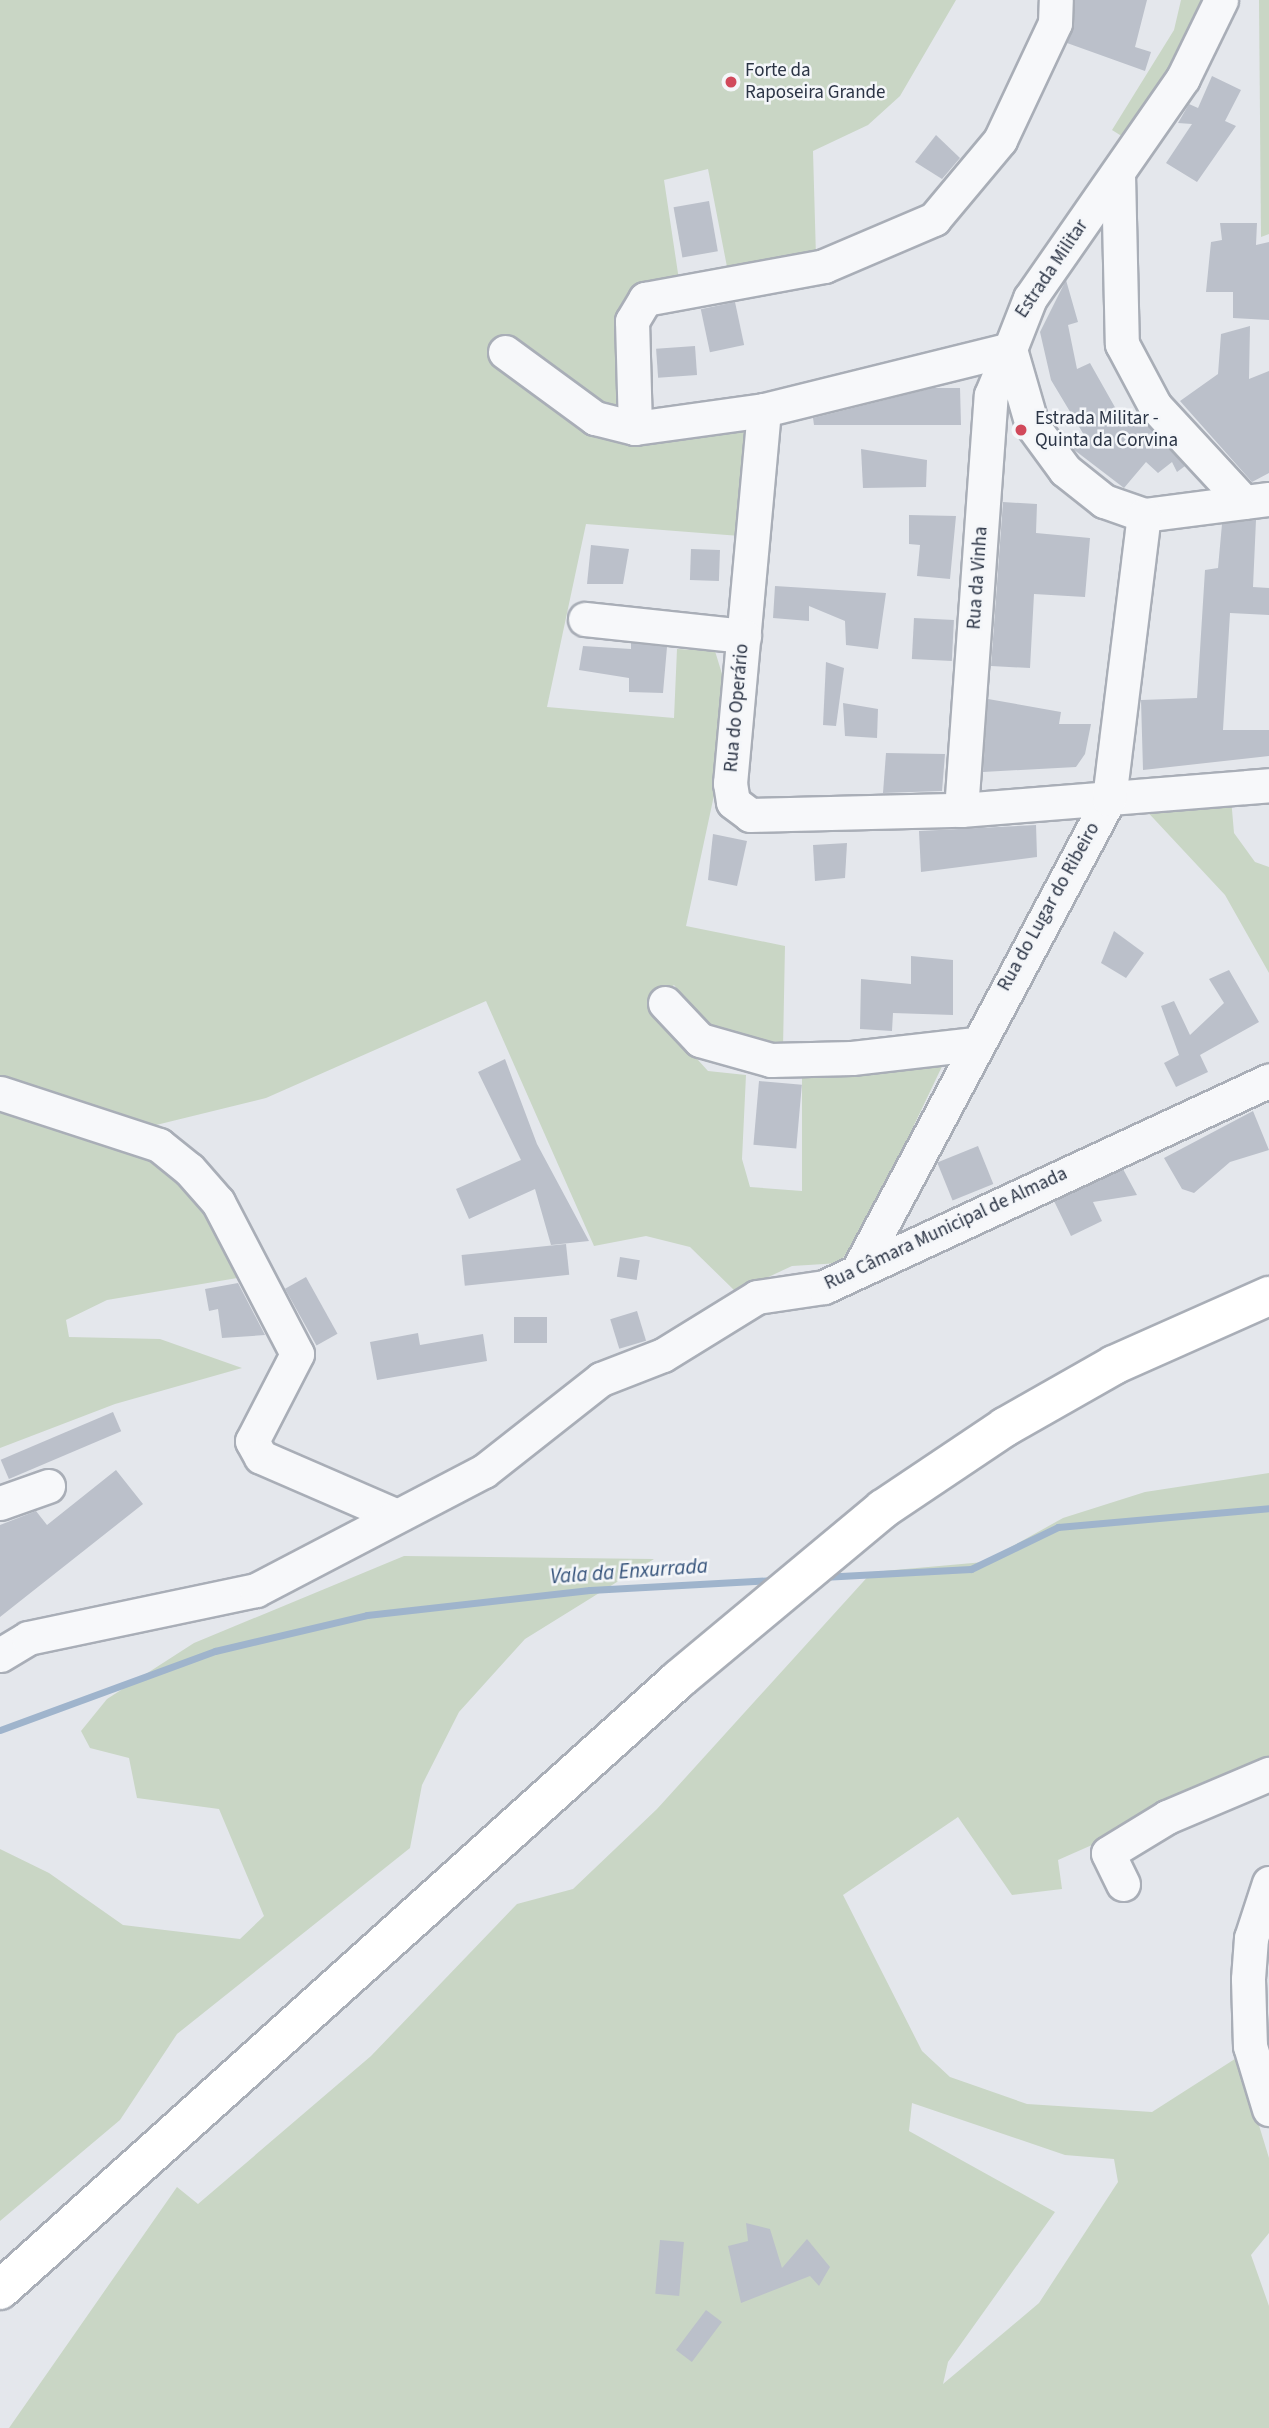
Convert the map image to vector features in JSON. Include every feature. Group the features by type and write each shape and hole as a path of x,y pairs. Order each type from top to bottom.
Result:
{"main road":[{"path":"0,2290 551,1798 689,1671 940,1468 1114,1365 1269,1296"}],"street":[{"path":"635,428 632,321 645,299 824,266 934,219 1000,140 1055,23 1056,0"},
{"name":"Estrada Militar","path":"1010,349 1030,298 1183,78 1221,0"},
{"path":"1118,174 1122,344 1155,406 1257,500"},
{"path":"505,352 595,418 635,428 764,410 1010,349 1032,425 1065,470 1104,501 1144,515 1257,500"},
{"name":"Rua da Vinha","path":"961,810 991,395 1010,349"},
{"name":"Rua do Operário","path":"764,410 744,636 733,802 750,815 773,817 961,810 1269,785"},
{"name":"Rua do Lugar do Ribeiro","path":"858,1269 975,1044 1108,799 1144,515"},
{"path":"586,619 744,636"},
{"path":"665,1003 700,1040 771,1060 852,1058 975,1044"},
{"name":"Rua Câmara Municipal de Almada","path":"0,1655 27,1637 256,1590 395,1515 484,1471 541,1432 553,1415 601,1379 663,1355 757,1297 824,1287 1269,1080"},
{"path":"0,1093 159,1145 190,1169 218,1202 297,1354 251,1441 261,1457 395,1515"},
{"path":"0,1503 48,1486"},
{"path":"1124,1884 1108,1853 1167,1817 1269,1774"},
{"path":"1269,1883 1251,1938 1248,1979 1250,2046 1269,2109"}],"green space":[{"path":"0,0 956,0 900,96 868,125 813,151 816,257 728,272 708,169 664,180 679,280 649,285 619,406 600,406 615,438 747,425 740,536 586,524 547,707 674,718 677,649 715,651 726,687 725,744 686,926 785,946 783,1048 713,1036 674,985 649,1006 708,1071 746,1075 742,1159 750,1187 802,1191 802,1076 946,1058 877,1203 840,1263 792,1266 736,1292 690,1247 646,1236 594,1246 486,1001 266,1098 152,1126 255,1275 107,1300 66,1320 69,1337 160,1339 242,1368 115,1404 0,1448"},
{"path":"1181,0 1207,0 1201,29 1128,140 1112,130 1174,30"},
{"path":"1259,0 1269,0 1269,234 1261,237"},
{"path":"1231,798 1234,833 1255,862 1269,867 1269,973 1225,895 1141,805"},
{"path":"1269,1473 1269,1767 1058,1860 1062,1889 1012,1895 958,1817 843,1895 922,2051 950,2077 1027,2104 1152,2112 1238,2057 1269,2158 1269,2233 1251,2255 1269,2306 1269,2428 9,2428 177,2187 198,2204 371,2056 517,1904 573,1889 657,1809 872,1572 984,1562 1063,1518 1145,1492","holes":["912,2103 1065,2155 1114,2159 1118,2182 1039,2303 943,2384 948,2362 1055,2212 909,2131"]},
{"path":"404,1556 654,1559 525,1639 459,1712 422,1785 410,1848 177,2034 120,2120 0,2221 0,1849 49,1873 123,1925 240,1939 264,1916 219,1809 137,1798 129,1758 90,1748 81,1731 107,1699 194,1643"}],"building":[{"path":"1075,0 1147,0 1135,47 1151,52 1145,71 1067,43"},
{"path":"1212,76 1241,90 1225,121 1236,126 1197,182 1166,163 1192,124 1178,123 1189,104 1198,108"},
{"path":"936,135 960,158 942,179 915,162"},
{"path":"709,201 718,251 682,257 674,207"},
{"path":"1220,223 1257,223 1256,245 1269,242 1269,320 1233,318 1233,292 1206,292 1211,242 1222,240"},
{"path":"1066,280 1078,322 1068,325 1077,369 1090,363 1125,425 1139,416 1185,466 1177,472 1172,462 1158,473 1146,462 1124,488 1073,449 1087,440 1051,380 1040,332"},
{"path":"735,302 744,345 710,352 701,309"},
{"path":"1250,326 1249,379 1269,371 1269,473 1252,482 1180,401 1218,374 1221,334"},
{"path":"695,346 697,375 658,378 656,349"},
{"path":"933,388 960,388 961,425 814,425 813,418"},
{"path":"861,449 927,460 926,487 863,488"},
{"path":"1003,502 1037,504 1036,533 1090,538 1085,597 1034,594 1030,668 991,666"},
{"path":"909,515 956,516 950,579 917,576 920,545 909,544"},
{"path":"1256,520 1253,587 1269,588 1269,615 1230,613 1223,730 1269,730 1269,756 1143,770 1141,700 1197,698 1205,570 1218,568 1222,524"},
{"path":"591,545 629,549 623,584 587,584"},
{"path":"691,549 720,550 719,581 690,580"},
{"path":"775,586 886,593 878,649 846,645 845,621 809,606 809,621 773,618"},
{"path":"914,618 954,620 952,661 912,659"},
{"path":"631,643 667,647 663,693 629,692 629,678 579,670 583,646 631,649"},
{"path":"826,662 844,668 836,726 823,725"},
{"path":"988,699 1061,712 1059,724 1091,724 1085,754 1076,767 983,772"},
{"path":"843,703 878,709 877,738 845,736"},
{"path":"886,753 945,754 942,791 883,793"},
{"path":"1036,825 1037,857 921,872 919,831"},
{"path":"713,834 747,841 737,886 708,880"},
{"path":"847,843 845,878 815,881 813,845"},
{"path":"1114,931 1144,953 1126,978 1101,963"},
{"path":"911,956 953,960 953,1015 893,1013 892,1031 860,1029 861,979 911,984"},
{"path":"1229,970 1259,1022 1200,1055 1208,1072 1176,1087 1164,1063 1179,1055 1161,1006 1174,1001 1190,1035 1224,1003 1209,979"},
{"path":"505,1059 537,1144 589,1241 551,1245 535,1189 469,1219 456,1189 521,1160 478,1072"},
{"path":"759,1081 802,1085 796,1149 753,1145"},
{"path":"1253,1111 1269,1150 1230,1162 1194,1193 1182,1189 1164,1158"},
{"path":"978,1146 993,1184 953,1200 937,1162"},
{"path":"1123,1169 1137,1195 1093,1202 1102,1221 1071,1236 1054,1201"},
{"path":"566,1244 569,1275 465,1286 462,1255"},
{"path":"620,1257 640,1260 637,1280 617,1277"},
{"path":"306,1277 338,1334 317,1345 285,1289"},
{"path":"238,1283 265,1335 222,1338 218,1309 209,1311 205,1289"},
{"path":"637,1311 646,1341 619,1349 610,1319"},
{"path":"514,1317 547,1317 547,1343 514,1343"},
{"path":"418,1333 420,1345 483,1334 487,1361 377,1380 370,1342"},
{"path":"113,1412 121,1431 9,1479 1,1460"},
{"path":"116,1470 143,1504 0,1617 0,1525 36,1511 47,1525"},
{"path":"746,2223 770,2229 782,2268 807,2239 830,2267 819,2286 810,2276 741,2303 728,2246 748,2241"},
{"path":"660,2240 684,2242 679,2296 655,2294"},
{"path":"706,2310 722,2322 692,2362 676,2350"}],"waterway":[{"name":"Vala da Enxurrada","path":"822,1577 971,1569 1058,1527 1269,1508"},
{"name":"Vala da Enxurrada","path":"0,1730 215,1651 367,1615 590,1590 776,1580"}],"place":[{"name":"Forte da Raposeira Grande","path":"731,82"},
{"name":"Estrada Militar - Quinta da Corvina","path":"1021,430"}]}
